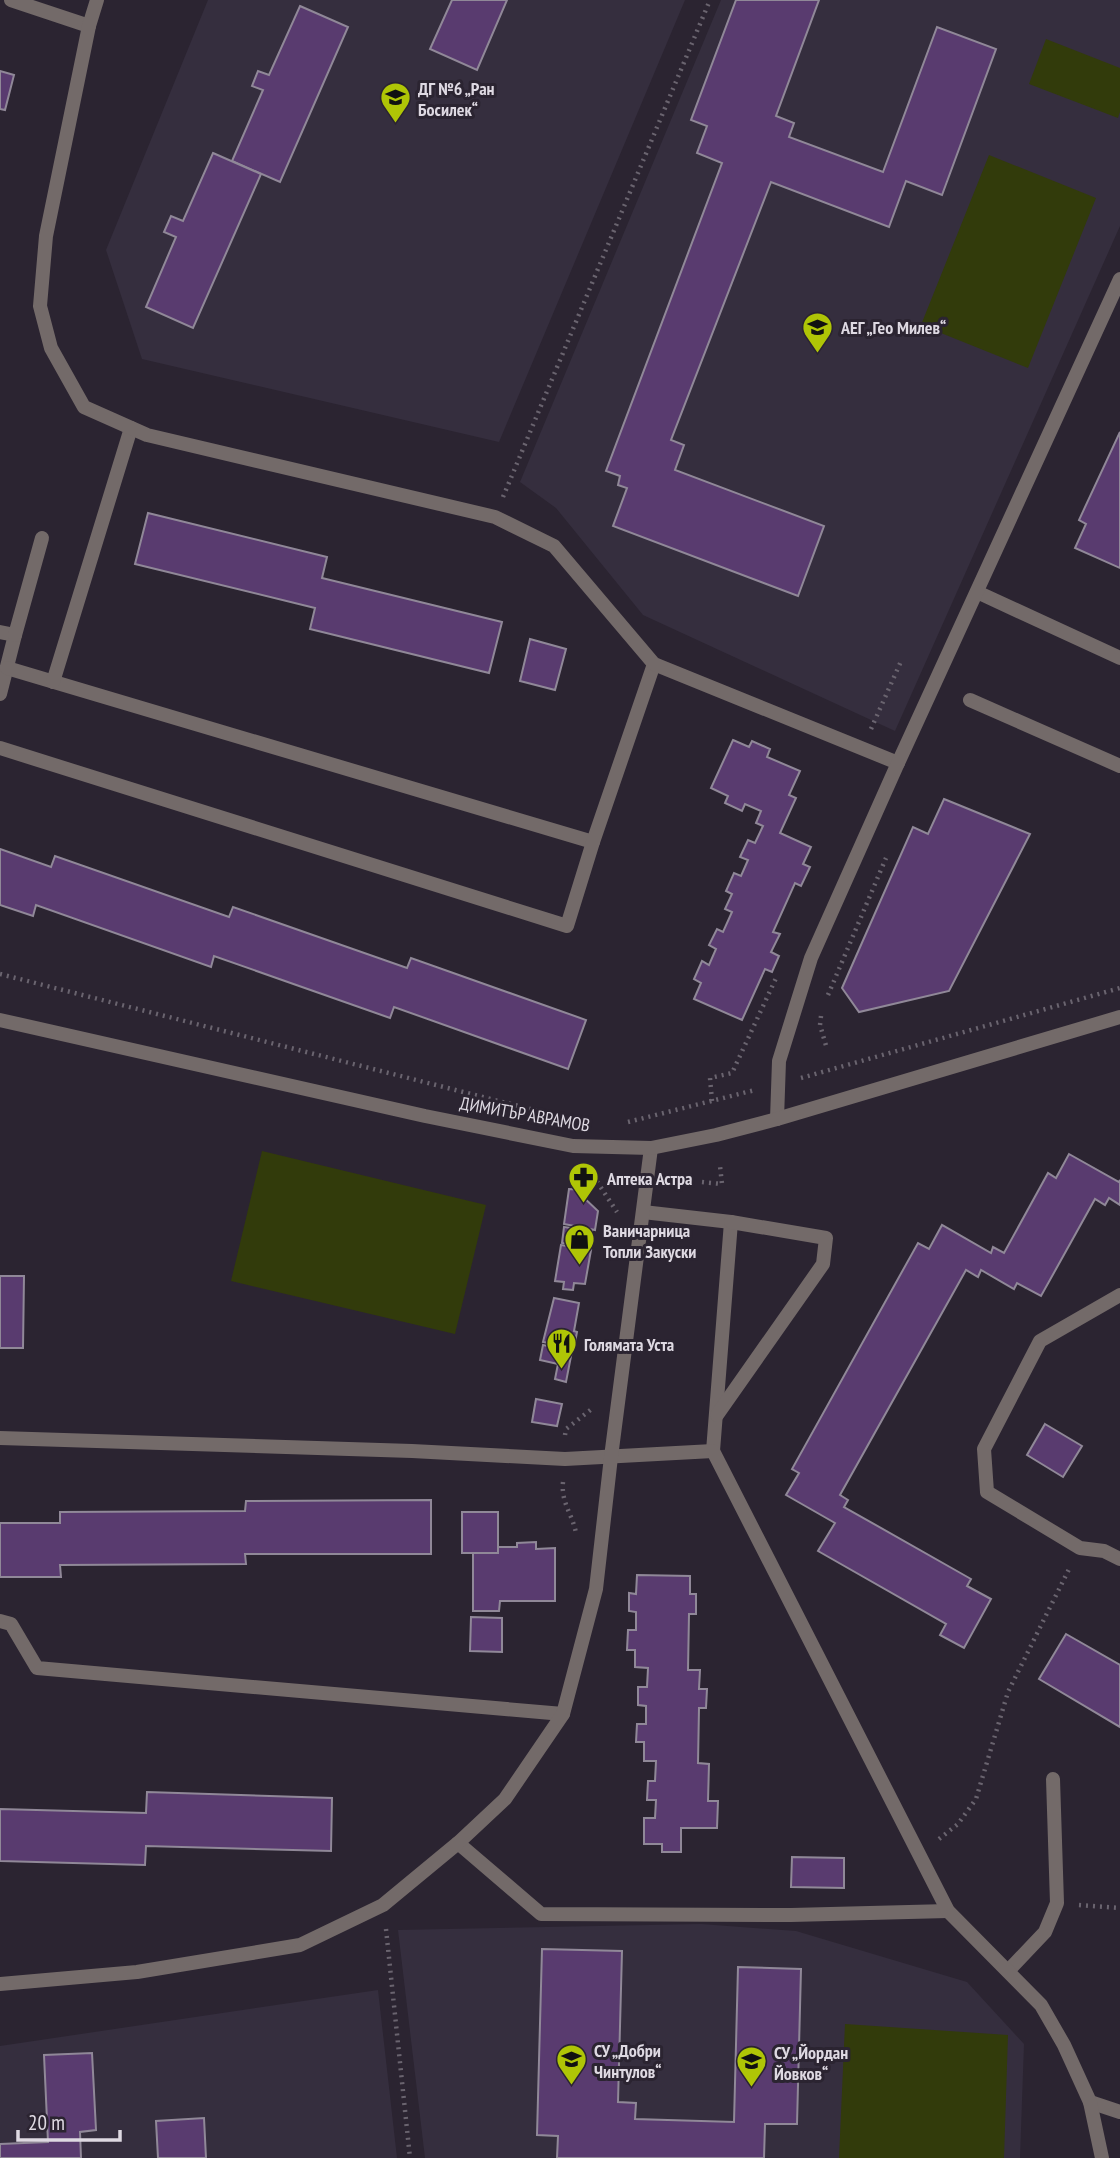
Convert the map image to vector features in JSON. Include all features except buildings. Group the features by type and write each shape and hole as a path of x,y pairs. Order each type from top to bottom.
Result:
{"street":[{"path":"11,0 89,26"},
{"path":"97,0 89,26 46,236 40,306 51,348 83,407 147,435 495,517 554,546 654,664 898,763"},
{"path":"777,1119 779,1062 811,958 1120,279"},
{"path":"53,682 131,428"},
{"path":"0,694 42,538"},
{"path":"977,592 1120,658"},
{"path":"0,632 15,635"},
{"path":"0,748 567,926 654,664"},
{"path":"7,668 593,842"},
{"path":"970,700 1120,766"},
{"name":"ДИМИТЪР АВРАМОВ","path":"0,1020 573,1146 651,1148 777,1119 1120,1017"},
{"path":"0,1984 137,1972 300,1945 383,1905 458,1843 505,1799 563,1714 596,1589 651,1148"},
{"path":"643,1212 731,1222 826,1238 823,1264 716,1416"},
{"path":"731,1222 713,1451 948,1912 1041,2006 1064,2045 1090,2102 1102,2158"},
{"path":"1120,1295 1041,1341 984,1449 987,1492 1080,1548 1104,1550 1120,1559"},
{"path":"0,1438 412,1451 565,1459 713,1451"},
{"path":"1104,1550 1120,1543"},
{"path":"0,1621 10,1624 37,1668 563,1714"},
{"path":"1008,1971 1045,1932 1057,1903 1054,1779"},
{"path":"458,1843 541,1914 791,1915 948,1912"},
{"path":"1090,2102 1120,2112"}],"path":[{"path":"495,517 710,0"},
{"path":"827,998 888,852"},
{"path":"0,974 549,1114"},
{"path":"627,1122 777,1085 1120,988"},
{"path":"822,1009 820,1025 827,1049"},
{"path":"712,1101 710,1078 733,1073"},
{"path":"702,1182 722,1184 720,1166"},
{"path":"592,1174 620,1216"},
{"path":"578,1541 574,1520 561,1497 566,1429 597,1404"},
{"path":"919,1855 958,1824 976,1799 1008,1692 1080,1548"},
{"path":"1057,1903 1120,1909"},
{"path":"383,1905 410,2158"}],"shaded area":[{"name":"ДГ №6 „Ран Босилек“","path":"208,0 685,0 499,442 142,359 106,250"},
{"name":"АЕГ „Гео Милев“","path":"721,0 1120,0 1120,226 895,731 643,615 556,508 520,482"},
{"path":"701,1924 796,1931 967,1982 1024,2044 1020,2158 425,2158 398,1930"},
{"path":"378,1990 397,2158 0,2158 0,2046"}],"green space":[{"path":"1046,39 1120,68 1118,118 1029,84"},
{"path":"989,155 1096,198 1028,368 921,325"},
{"path":"262,1151 486,1205 455,1334 231,1281"},
{"path":"845,2024 1008,2035 1004,2158 839,2158"}],"place":[{"name":"ДГ №6 „Ран Босилек“","path":"395,125"},
{"name":"АЕГ „Гео Милев“","path":"818,354"},
{"name":"Аптека Астра","path":"584,1205"},
{"name":"Ваничарница Топли Закуски","path":"580,1267"},
{"name":"Голямата Уста","path":"561,1371"},
{"name":"СУ „Добри Чинтулов“","path":"571,2087"},
{"name":"СУ „Йордан Йовков“","path":"751,2089"}]}
